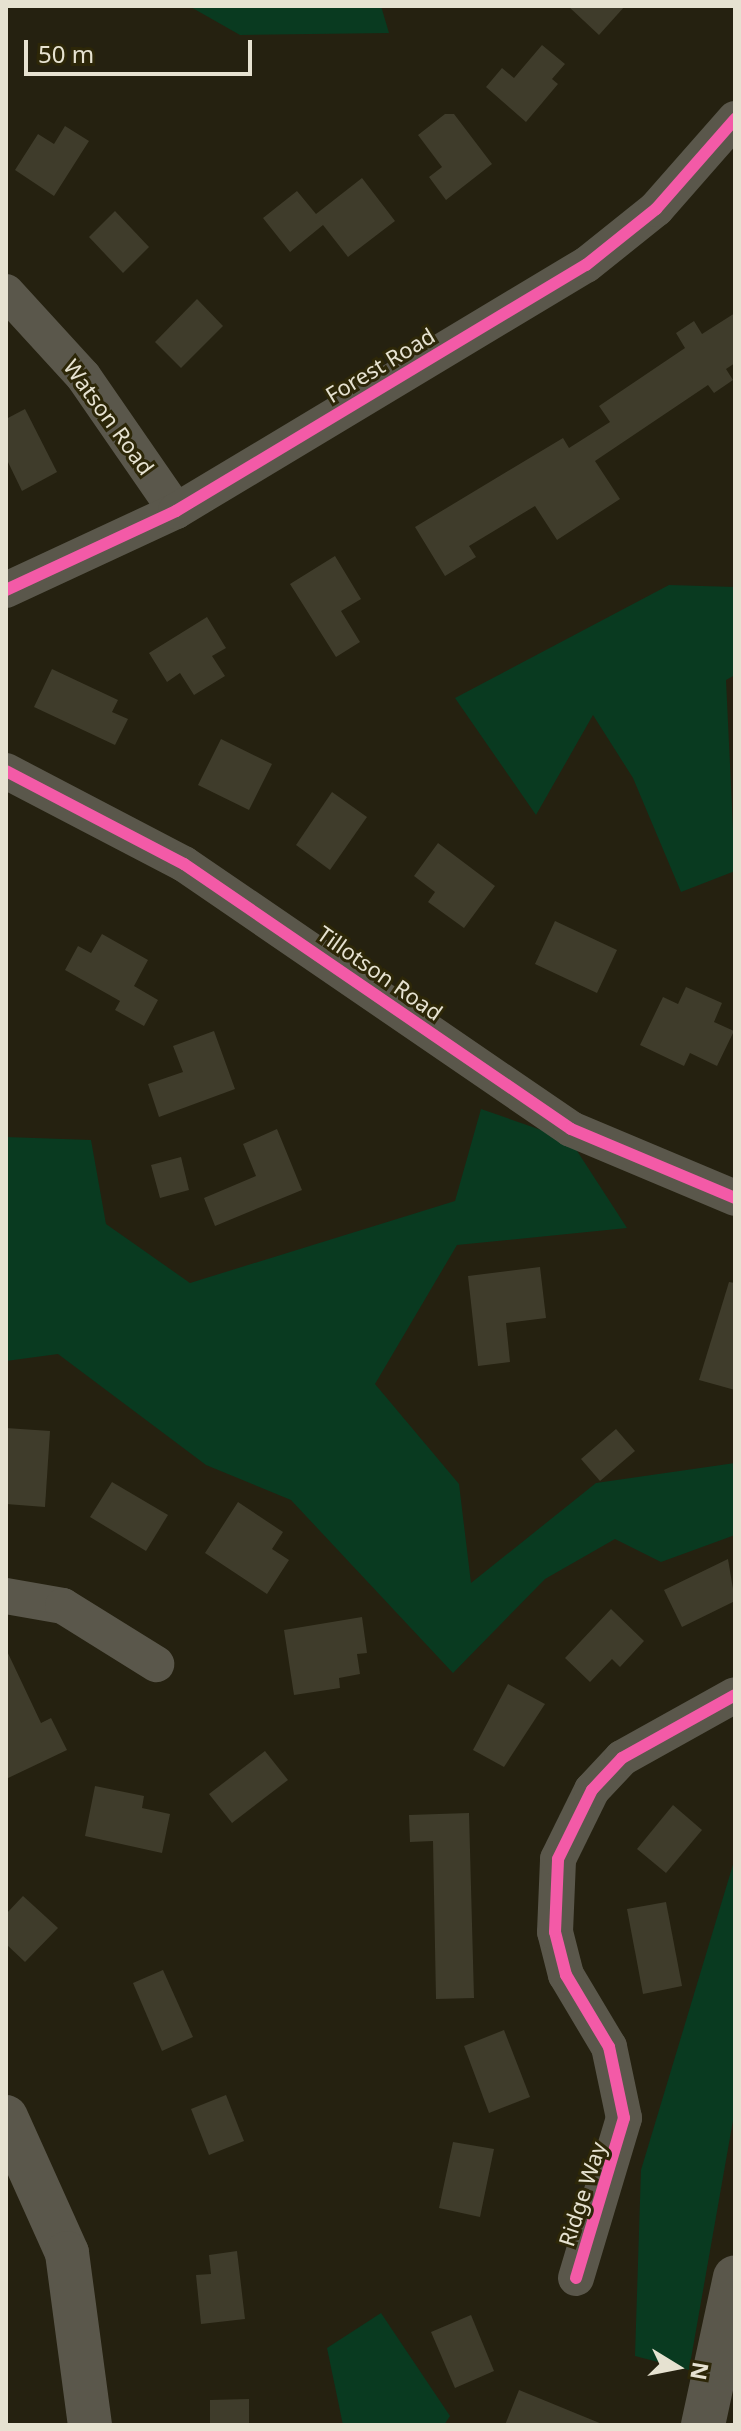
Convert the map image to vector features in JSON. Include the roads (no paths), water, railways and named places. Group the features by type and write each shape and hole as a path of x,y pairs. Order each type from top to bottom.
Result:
{"street":[{"name":"Forest Road","path":"6,590 176,511 586,265 656,209 735,119"},
{"name":"Watson Road","path":"6,292 83,376 176,511"},
{"name":"Tillotson Road","path":"6,771 184,864 571,1129 735,1198"},
{"path":"6,1596 63,1606 156,1664"},
{"name":"Ridge Way","path":"576,2278 624,2118 609,2047 566,1975 555,1932 558,1859 592,1790 622,1758 735,1695"},
{"path":"6,2117 67,2253 90,2425"},
{"path":"703,2425 735,2277"}]}
